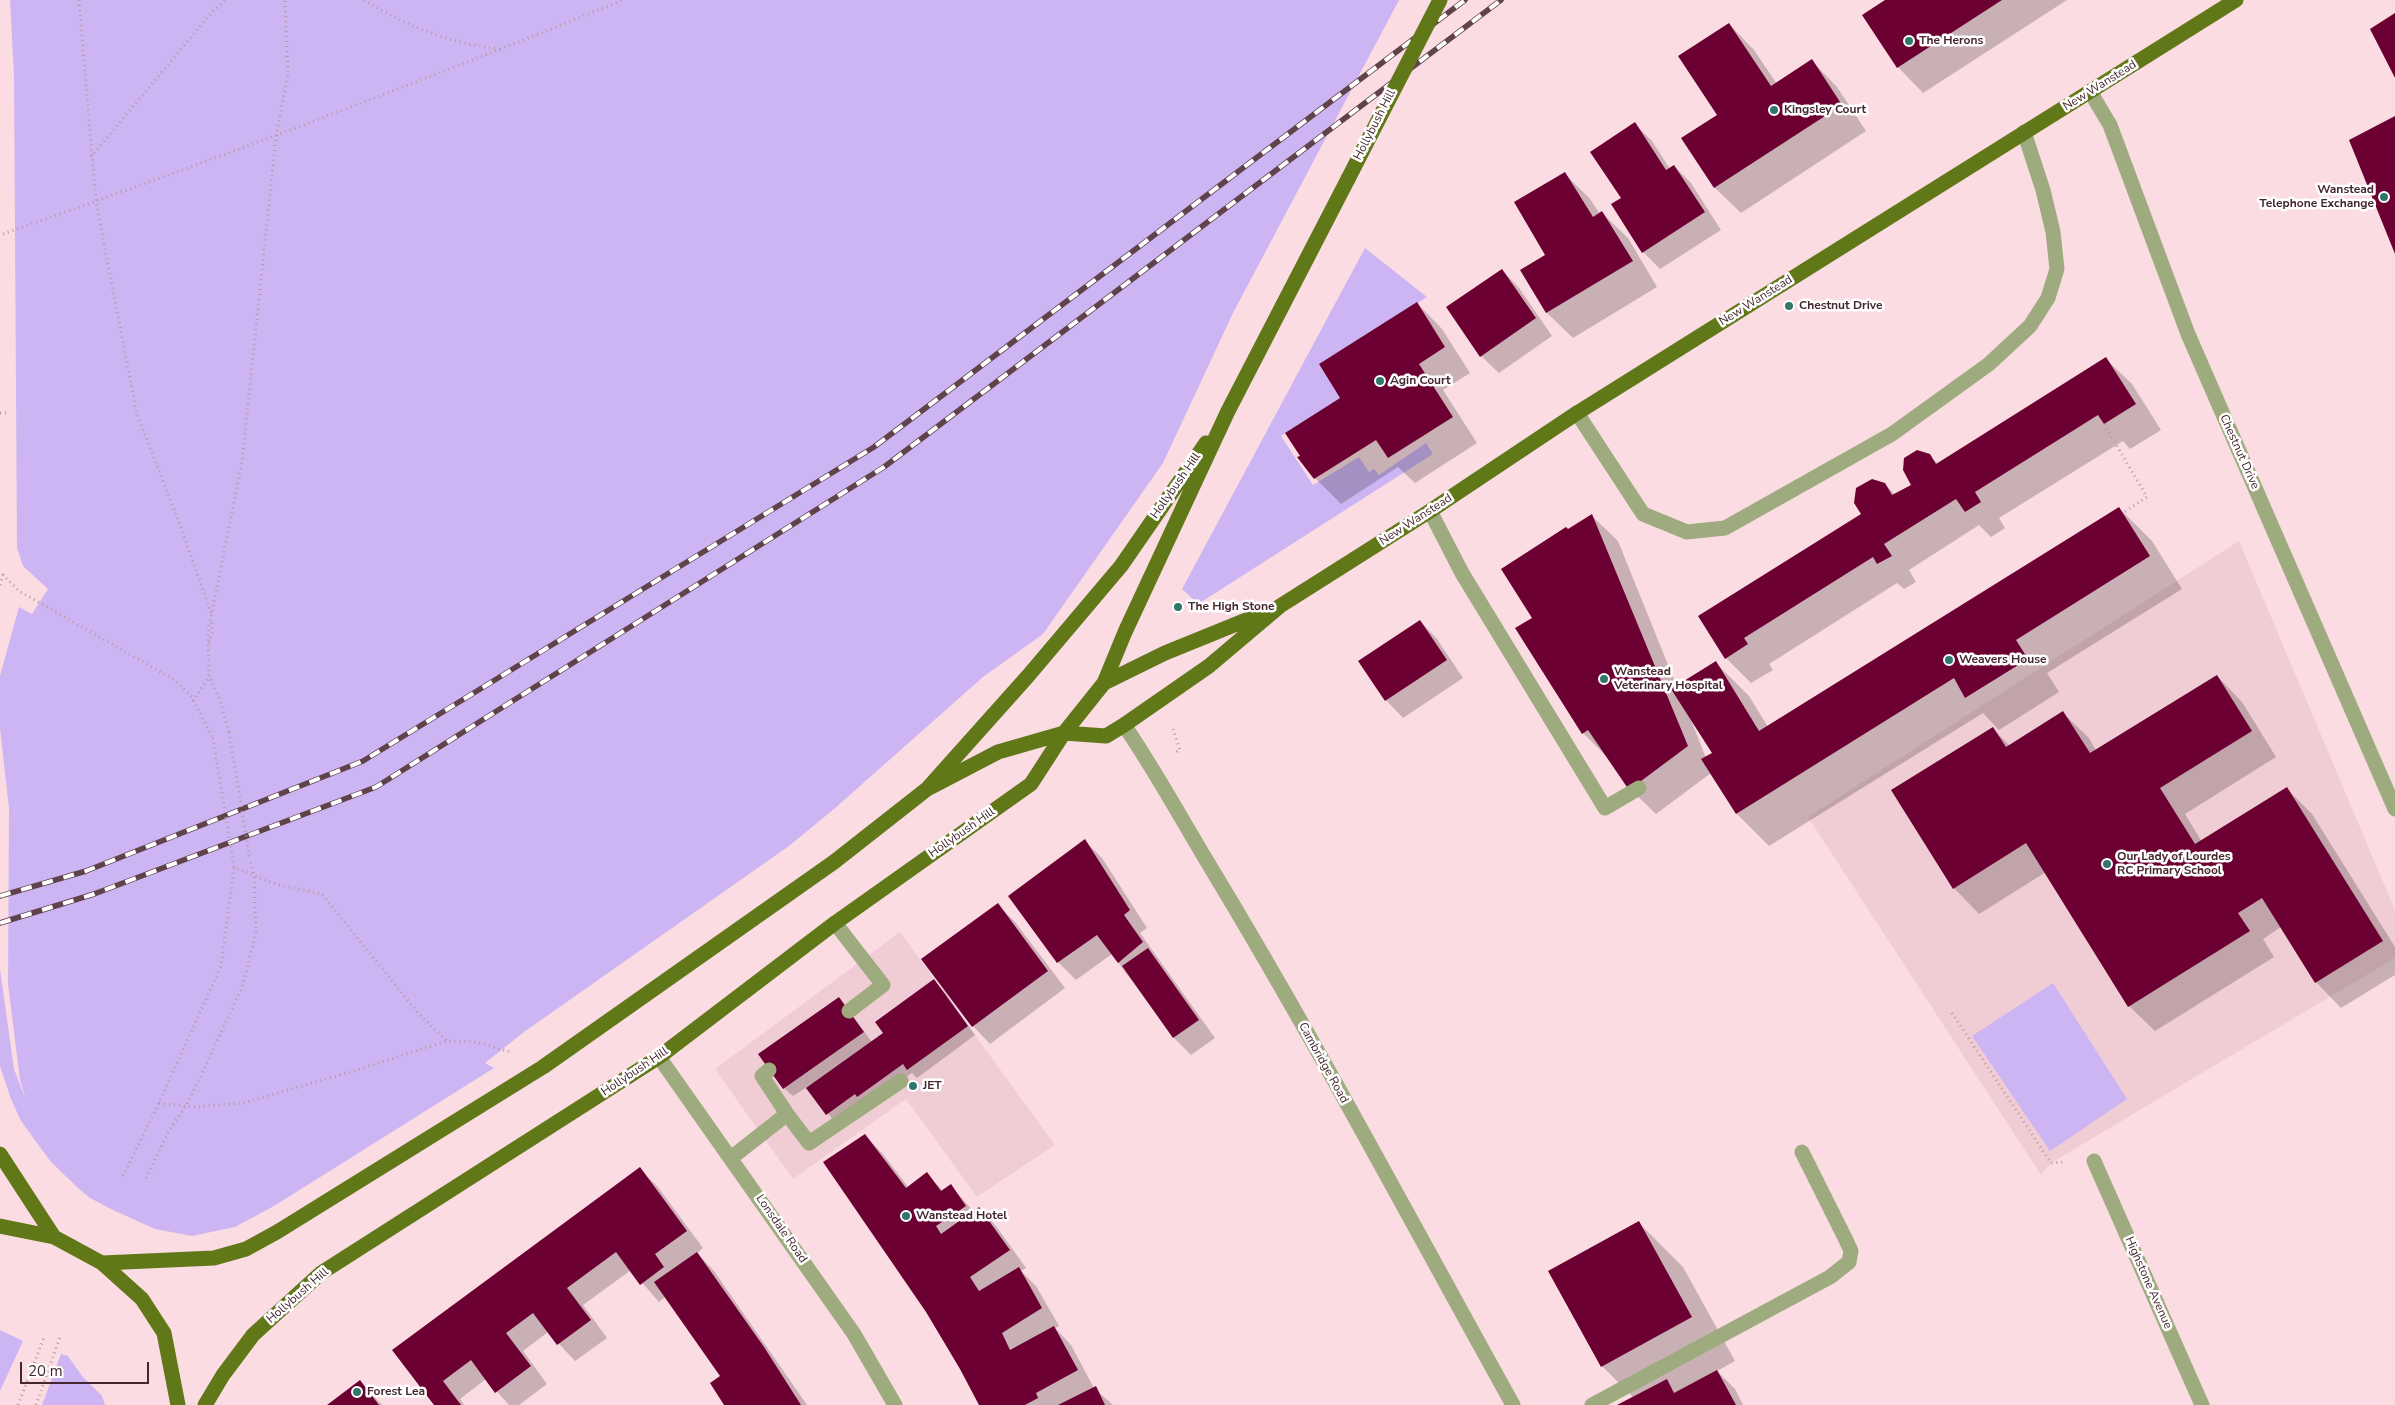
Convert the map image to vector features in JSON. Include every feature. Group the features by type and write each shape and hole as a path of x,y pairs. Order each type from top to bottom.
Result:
{"main road":[{"name":"Hollybush Hill","path":"205,1405 253,1335 321,1273 659,1057 835,923 1031,784 1064,733 1104,682 1125,632 1228,411 1440,0"},
{"name":"New Wanstead","path":"1064,733 1106,736 1124,725 1209,666 1280,606 1430,511 1577,413 2024,132 2091,93 2236,0"},
{"name":"Hollybush Hill","path":"102,1263 214,1258 246,1249 277,1232 543,1067 834,862 927,788 1028,676 1121,566 1228,411"},
{"name":"New Wanstead","path":"1104,682 1165,653 1280,606"},
{"name":"Hollybush Hill","path":"927,788 998,752 1064,733"},
{"path":"0,1154 54,1237"},
{"path":"0,1226 54,1237 102,1263 142,1299 164,1334 178,1405"}],"street":[{"name":"Chestnut Drive","path":"2091,93 2110,125 2188,334 2395,809"},
{"path":"1577,413 1643,514 1687,532 1724,528 1892,434 1989,364 2030,326 2048,298 2057,269 2052,232 2043,190 2024,132"},
{"path":"1430,511 1462,573 1605,808 1639,788"},
{"name":"Cambridge Road","path":"1124,725 1153,767 1172,804 1254,940 1513,1405"},
{"path":"835,923 883,985 849,1011"},
{"name":"Lonsdale Road","path":"659,1057 854,1334 896,1405"},
{"path":"770,1070 762,1076 809,1143 901,1081"},
{"path":"731,1158 787,1114"},
{"path":"1592,1405 1830,1277 1849,1262 1851,1251 1802,1152"},
{"name":"Highstone Avenue","path":"2094,1162 2202,1405"}],"path":[{"path":"79,0 96,202 137,414 180,525 211,615"},
{"path":"91,157 212,12 226,0"},
{"path":"146,1178 170,1129 186,1106 243,985 256,932 254,876 228,732 220,700 209,677 207,648 211,615 242,462 276,136 288,74 286,0"},
{"path":"364,0 399,21 445,40 503,49"},
{"path":"3,234 276,136 503,49 623,0"},
{"path":"0,413 7,414"},
{"path":"2104,424 2147,497 2123,513"},
{"path":"0,585 3,575 19,591 173,679 193,701 213,738 234,867 221,966 159,1103 123,1176"},
{"path":"193,701 209,677"},
{"path":"234,867 275,884 322,894 418,1013 447,1041"},
{"path":"1952,1012 2051,1163"},
{"path":"159,1103 186,1106 242,1103 350,1072 447,1041 477,1042 508,1051"},
{"path":"18,1405 45,1336"},
{"path":"36,1405 60,1337"}],"shaded area":[{"path":"10,0 1399,0 1233,313 1163,463 1043,634 983,677 834,809 789,846 524,1032 485,1063 494,1068 274,1206 235,1227 192,1236 155,1229 90,1198 78,1188 51,1162 21,1121 0,1066 0,969 14,1069 26,1100 20,1080 8,984 9,808 0,728 0,676 19,607 32,614 48,589 23,566 17,548 14,77"},
{"path":"1365,248 1427,297 1319,364 1340,398 1281,436 1313,485 1359,457 1369,472 1374,469 1379,475 1426,443 1433,454 1198,604 1182,589"},
{"name":"Our Lady of Lourdes RC Primary School","path":"2239,541 2395,910 2395,958 2051,1163 2041,1175 1808,817"},
{"path":"900,932 1055,1145 977,1197 906,1099 793,1179 715,1069"},
{"path":"2053,983 2127,1099 2050,1151 1972,1036"},
{"path":"0,1330 23,1341 0,1391"},
{"path":"61,1354 68,1356 82,1376 102,1396 105,1405 42,1405"}],"building":[{"name":"The Herons","path":"1885,0 2002,0 1897,68 1862,15"},
{"path":"2395,13 2395,78 2370,29"},
{"name":"Kingsley Court","path":"1729,23 1771,86 1812,59 1842,105 1714,188 1681,138 1717,115 1678,56"},
{"name":"Wanstead Telephone Exchange","path":"2395,116 2395,254 2349,140"},
{"path":"1635,122 1666,170 1674,165 1705,212 1642,253 1611,204 1621,198 1590,152"},
{"path":"1565,172 1593,217 1602,211 1633,261 1546,313 1520,270 1545,255 1514,202"},
{"path":"1502,269 1536,318 1480,357 1446,307"},
{"name":"Agin Court","path":"1417,302 1445,347 1419,364 1453,417 1388,458 1376,440 1314,479 1297,457 1300,456 1285,433 1340,398 1319,364"},
{"path":"2106,357 2136,404 2104,424 2098,415 1975,492 1981,502 1965,512 1956,499 1884,544 1892,556 1877,564 1873,557 1744,638 1748,644 1725,659 1698,616 1861,514 1854,503 1856,488 1872,479 1885,483 1892,495 1911,485 1903,470 1904,458 1917,450 1930,454 1936,464"},
{"name":"Weavers House","path":"2119,507 2150,556 2016,640 2028,659 1965,698 1954,678 1736,814 1701,759 1712,753 1671,689 1716,661 1759,731"},
{"name":"Wanstead Veterinary Hospital","path":"1592,514 1688,746 1629,790 1588,730 1582,734 1515,628 1532,618 1501,569 1566,527 1568,529"},
{"path":"1420,620 1447,660 1385,701 1358,661"},
{"path":"2217,675 2252,731 2160,788 2195,844 2287,787 2383,941 2315,983 2262,898 2238,913 2250,931 2128,1007 2026,843 1953,889 1891,790 1993,727 2006,747 2063,711 2090,753"},
{"path":"1085,839 1130,910 1124,915 1143,942 1118,963 1097,935 1057,963 1008,896"},
{"path":"998,903 1048,971 972,1027 921,959"},
{"path":"1148,948 1199,1020 1173,1038 1122,966"},
{"path":"934,979 968,1026 907,1070 903,1064 857,1097 855,1094 826,1115 806,1088 883,1033 875,1022"},
{"path":"839,997 864,1032 783,1089 758,1054"},
{"path":"865,1134 906,1188 927,1172 941,1191 951,1184 966,1206 936,1226 941,1234 979,1207 1010,1250 970,1277 979,1291 1019,1267 1042,1308 1002,1333 1010,1350 1054,1326 1078,1370 1036,1393 1038,1398 1025,1405 979,1405 926,1312 823,1162"},
{"path":"640,1167 687,1231 655,1254 664,1267 640,1285 616,1252 567,1288 591,1320 557,1345 533,1313 506,1333 531,1366 495,1393 471,1360 443,1381 461,1405 434,1405 392,1350"},
{"path":"1639,1221 1692,1317 1601,1367 1548,1271"},
{"path":"697,1252 764,1347 801,1405 724,1405 710,1383 720,1376 654,1282"},
{"path":"1717,1370 1736,1405 1617,1405 1667,1379 1674,1393"},
{"name":"Forest Lea","path":"360,1380 379,1405 327,1405"},
{"path":"1096,1386 1105,1405 1058,1405"}],"railway":[{"path":"0,896 86,871 363,761 874,447 1465,0"},
{"path":"0,923 94,894 376,787 884,467 1501,0"}],"place":[{"name":"The Herons","path":"1909,41"},
{"name":"Kingsley Court","path":"1774,110"},
{"name":"Wanstead Telephone Exchange","path":"2384,197"},
{"name":"Chestnut Drive","path":"1789,306"},
{"name":"Agin Court","path":"1380,381"},
{"name":"The High Stone","path":"1178,607"},
{"name":"Weavers House","path":"1949,660"},
{"name":"Wanstead Veterinary Hospital","path":"1604,679"},
{"name":"Our Lady of Lourdes RC Primary School","path":"2107,864"},
{"name":"JET","path":"913,1086"},
{"name":"Wanstead Hotel","path":"906,1216"},
{"name":"Forest Lea","path":"357,1392"}]}
